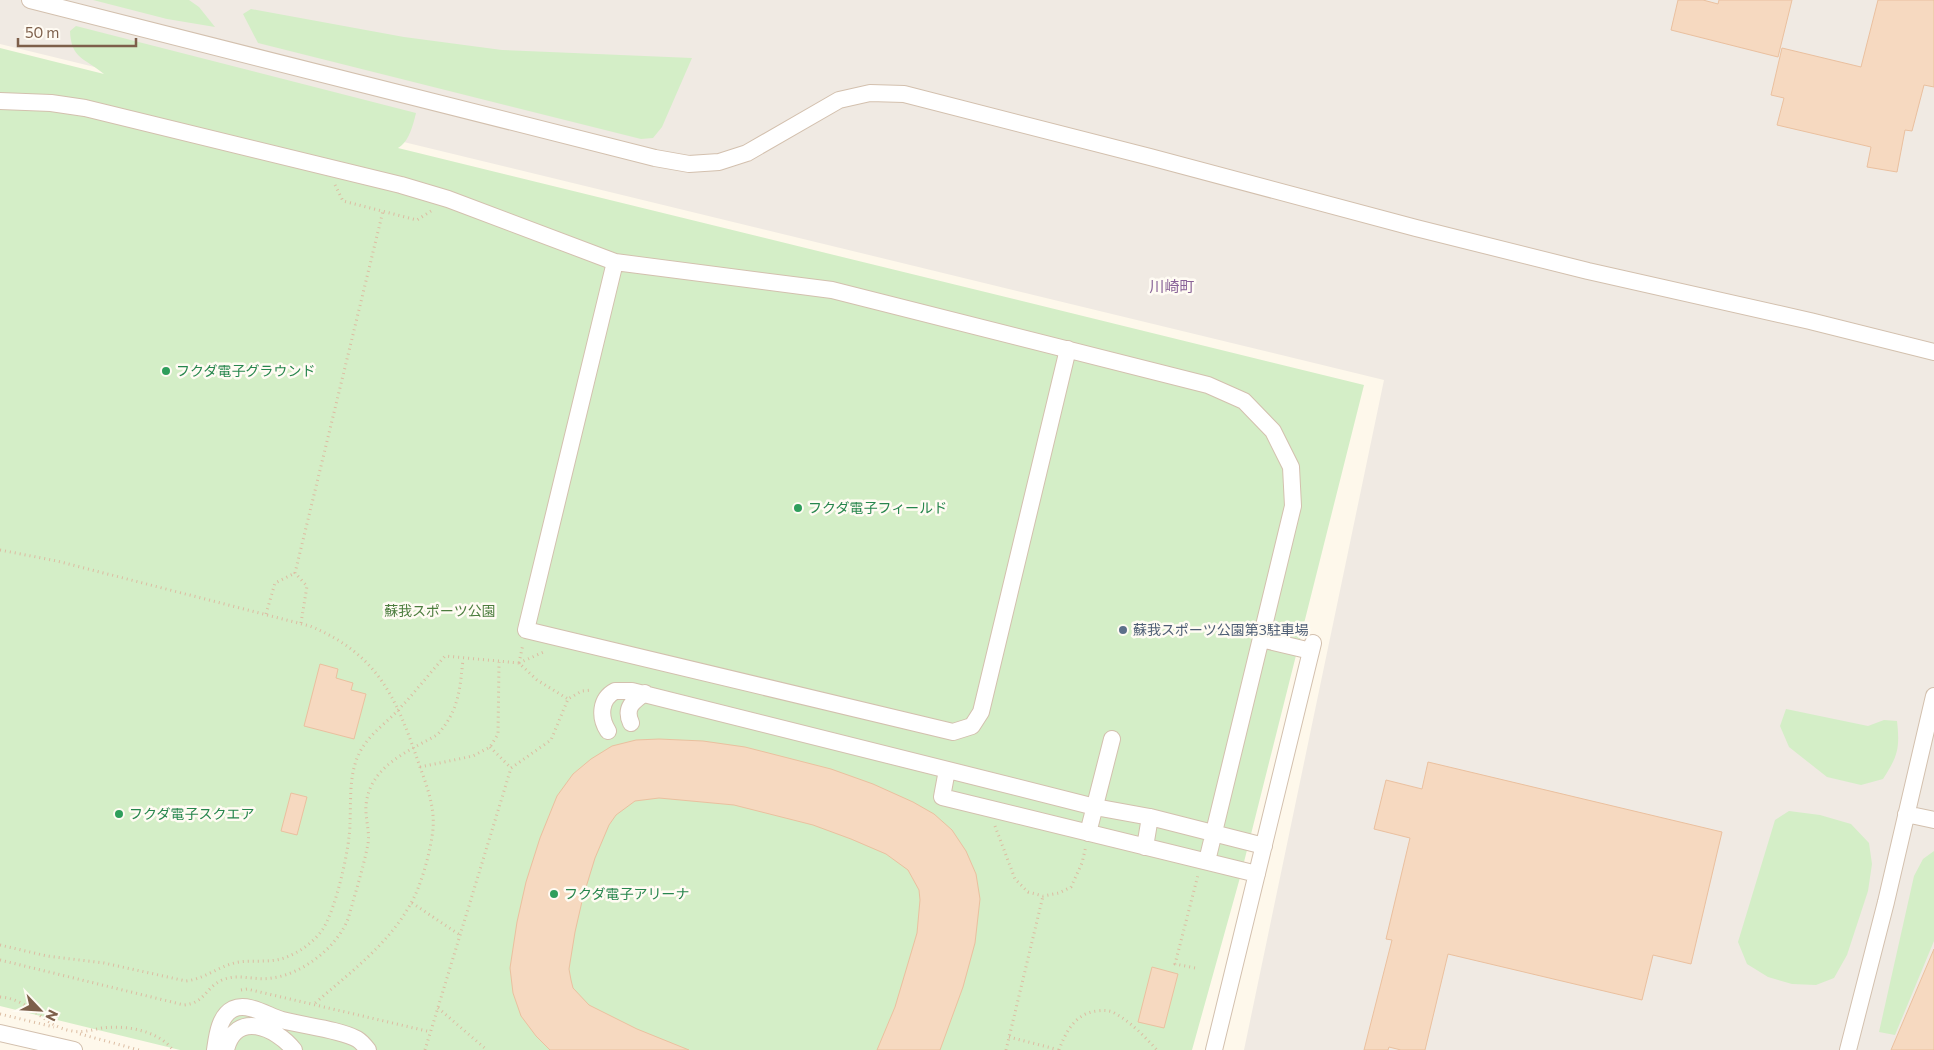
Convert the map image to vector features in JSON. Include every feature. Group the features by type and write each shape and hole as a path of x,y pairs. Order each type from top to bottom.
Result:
{"street":[{"path":"30,0 655,158 688,164 719,162 747,152 839,100 870,93 904,94 1464,240 1934,352"},
{"path":"0,101 51,103 84,108 326,166 448,199 615,262 832,290 1208,384 1244,401 1273,431 1290,467 1293,506 1262,639 1213,834 1204,861"},
{"path":"615,262 526,630 953,732 972,726 981,712 1068,349"},
{"path":"1214,1050 1312,647 1262,639"},
{"path":"608,731 603,724 602,713 603,705 609,694 623,690 645,693 1095,807 1150,817 1264,846"},
{"path":"631,723 628,711 630,705 645,693"},
{"path":"1848,1050 1934,696"},
{"path":"1088,832 1112,739"},
{"path":"947,770 942,797 1257,874"},
{"path":"1906,814 1934,820"},
{"path":"1146,847 1150,817"},
{"path":"215,1050 218,1032 223,1019 234,1008 241,1007 348,1036 363,1043 368,1050"},
{"path":"226,1050 229,1037 234,1031 240,1027 247,1026 276,1033 286,1040 294,1050"},
{"path":"0,1033 74,1050"}],"path":[{"path":"326,166 343,201 418,220 448,199"},
{"path":"266,614 275,583 295,573 383,211"},
{"path":"0,550 57,561 301,623 328,634 358,655 382,681 399,710 414,748 432,809 433,828 426,862 412,903 393,933 313,1005"},
{"path":"295,573 307,586 301,623"},
{"path":"0,945 57,958 97,961 186,981 199,978 229,964 279,960 296,953 312,942 319,934 325,926 332,906 348,849 352,783 358,755 373,733 399,710 445,656 519,663 537,680 568,699"},
{"path":"0,960 184,1005 196,1003 202,999 211,987 229,978 244,976 271,979 296,970 325,952 339,938 344,929 368,842 366,810 370,791 377,777 389,762 436,735 453,712 460,694 462,659"},
{"path":"420,767 473,756 490,747 498,734 500,662"},
{"path":"425,1050 511,768 551,740 568,699 582,691 592,690"},
{"path":"490,747 511,768"},
{"path":"983,807 996,829 1015,879 1028,892 1043,896 1059,893 1071,888 1082,863 1088,832"},
{"path":"1195,968 1175,964 1204,861"},
{"path":"1006,1050 1043,896"},
{"path":"412,903 460,935"},
{"path":"0,998 10,998 25,1004 44,1019 60,1028 80,1032 105,1028 134,1028 158,1038 173,1050"},
{"path":"438,1008 487,1050"},
{"path":"1010,1037 1059,1050 1064,1036 1074,1021 1090,1012 1106,1010 1115,1013 1143,1035 1157,1050"}],"shaded area":[{"path":"0,0 1934,0 1934,1050 1244,1050 1384,380 0,44"}],"green space":[{"path":"93,0 189,0 199,7 215,27 167,19"},
{"path":"251,9 404,37 502,50 692,58 662,127 653,138 641,139 258,43 243,14"},
{"name":"蘇我スポーツ公園","path":"76,26 416,113 408,137 398,148 1364,385 1241,874 1192,1050 180,1050 0,1006 0,48 104,74 76,53 70,31"},
{"path":"1786,709 1868,726 1884,720 1897,721 1897,751 1883,779 1861,785 1827,777 1789,747 1780,726"},
{"path":"1789,811 1820,815 1851,824 1869,843 1872,864 1868,891 1847,955 1834,978 1816,985 1792,984 1768,977 1747,964 1738,942 1775,820"},
{"path":"1934,851 1934,941 1895,1035 1879,1032 1914,876 1923,859"}],"building":[{"path":"1678,0 1703,0 1718,4 1719,0 1792,0 1778,57 1671,30"},
{"path":"1878,0 1934,0 1934,87 1924,85 1912,131 1905,130 1897,172 1867,167 1871,147 1777,125 1784,98 1771,95 1782,48 1861,67"},
{"path":"320,664 338,669 336,678 353,683 351,690 366,694 354,739 304,726"},
{"name":"フクダ電子アリーナ","path":"636,740 703,741 745,747 831,769 873,784 913,802 934,814 952,830 966,851 976,874 980,899 975,943 963,987 940,1050 877,1050 895,1007 917,933 919,890 908,870 886,854 813,825 734,805 659,798 635,801 616,815 609,825 595,858 583,897 569,969 573,988 589,1005 637,1029 689,1050 550,1050 536,1036 521,1016 513,993 510,968 517,922 526,882 540,838 557,796 573,774 591,759 612,746"},
{"path":"1428,762 1722,832 1691,964 1653,955 1642,1000 1448,954 1425,1050 1401,1050 1389,1047 1388,1050 1364,1050 1392,940 1386,939 1410,838 1374,829 1386,780 1422,789"},
{"path":"291,793 307,797 297,835 281,831"},
{"path":"1934,949 1934,1050 1891,1050"},
{"path":"1152,967 1178,974 1164,1028 1138,1022"}],"place":[{"name":"フクダ電子グラウンド","path":"166,371"},
{"name":"フクダ電子フィールド","path":"798,508"},
{"name":"蘇我スポーツ公園第3駐車場","path":"1123,630"},
{"name":"フクダ電子スクエア","path":"119,814"},
{"name":"フクダ電子アリーナ","path":"554,894"}],"district":[{"name":"川崎町","path":"1172,287"}]}
